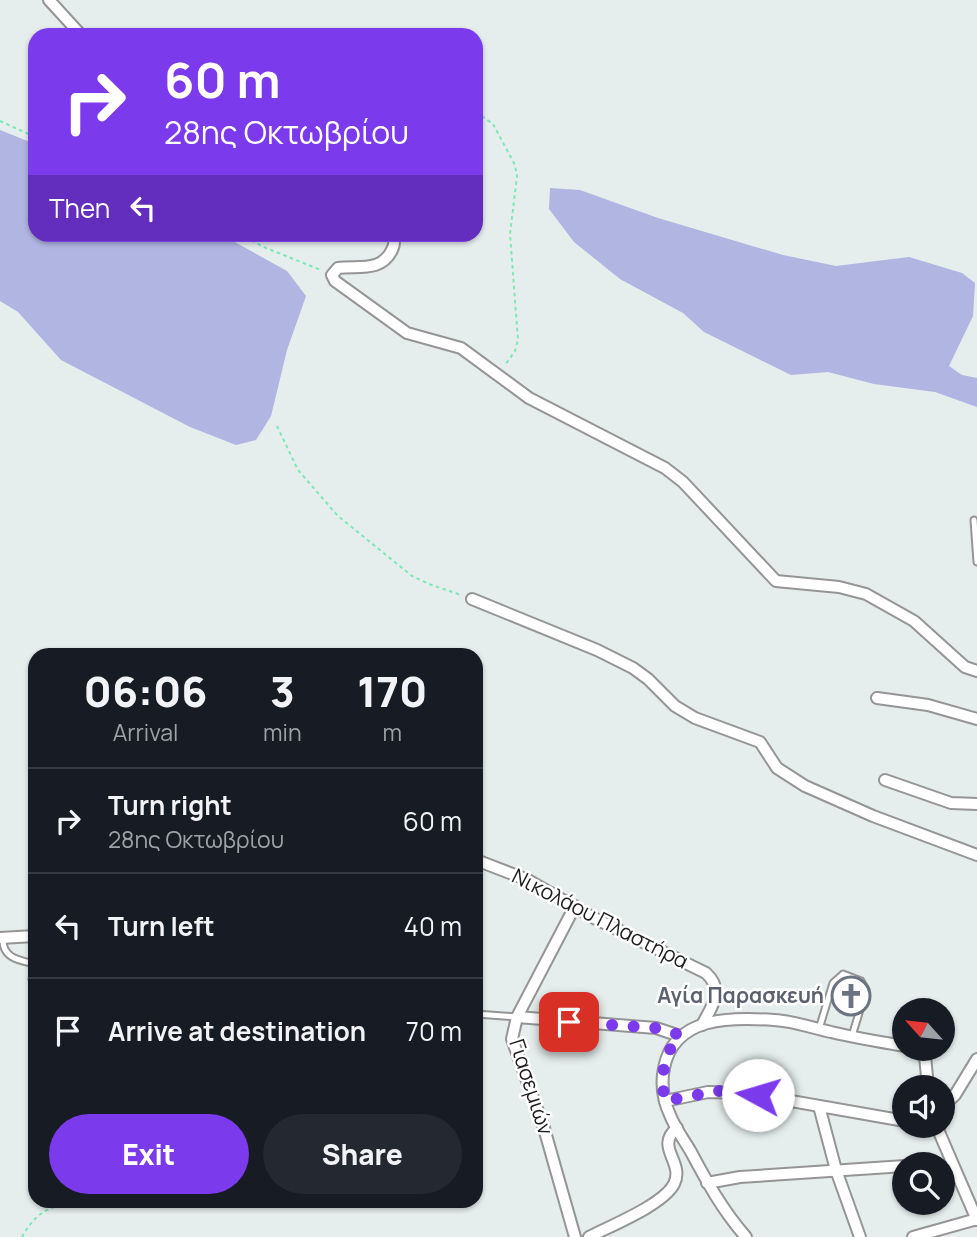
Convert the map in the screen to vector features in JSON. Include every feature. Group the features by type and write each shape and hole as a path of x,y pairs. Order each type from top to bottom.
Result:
{"street":[{"path":"49,0 75,28"},
{"path":"395,242 393,249 382,262 368,268 341,267 334,270 332,275 338,285 399,328 418,337 461,348 529,398 675,475 776,581 866,594 914,621 965,667 977,671"},
{"path":"472,599 597,650 633,668 648,678 675,706 695,719 760,742 777,768 792,780 873,816 977,855"},
{"path":"877,698 928,705 977,719"},
{"path":"885,779 944,801 977,804"},
{"name":"Νικολάου Πλαστήρα","path":"483,863 528,880 708,974 716,985 717,996 702,1025"},
{"name":"Γιασεμιών","path":"575,906 517,1017 512,1033 512,1044 541,1119 575,1237"},
{"path":"1,938 28,936"},
{"path":"517,1017 656,1028 680,1035"},
{"path":"746,1237 707,1183 665,1101 664,1066 670,1048 680,1035 689,1029 731,1020 771,1020 802,1024 819,1030 892,1044"},
{"path":"955,1095 977,1059"},
{"path":"665,1101 718,1091 746,1093 892,1119"},
{"path":"819,1106 836,1170 860,1237"},
{"path":"589,1237 653,1203 673,1186 676,1169 667,1144 677,1128"},
{"path":"707,1183 740,1177 892,1167"},
{"path":"913,1237 977,1219 955,1177"}],"lane":[{"path":"974,520 977,562"},
{"path":"1,938 7,954 28,962"},
{"path":"819,1030 832,983 843,974 861,981 866,990 852,1037"},
{"path":"483,1015 517,1017"}],"path":[{"path":"483,117 493,124 515,165 517,176 510,234 518,340 509,361 497,373"},
{"path":"0,121 28,134"},
{"path":"254,242 332,275"},
{"path":"277,426 298,470 338,516 412,576 472,599"},
{"path":"22,1237 29,1224 49,1208"}],"shaded area":[{"path":"0,130 28,141 28,242 235,242 287,271 306,296 287,350 271,416 256,440 236,445 190,427 61,360 18,312 0,301"},
{"path":"550,188 580,190 658,218 783,255 836,266 909,257 962,273 975,283 973,316 949,366 962,375 977,378 977,407 935,392 874,384 828,372 791,375 704,332 683,313 620,279 574,242 549,209"}],"place":[{"name":"Αγία Παρασκευή","path":"851,996"}],"route":[{"path":"569,1022 656,1028 680,1035 670,1048 664,1066 665,1101 718,1091 758,1095"}]}
